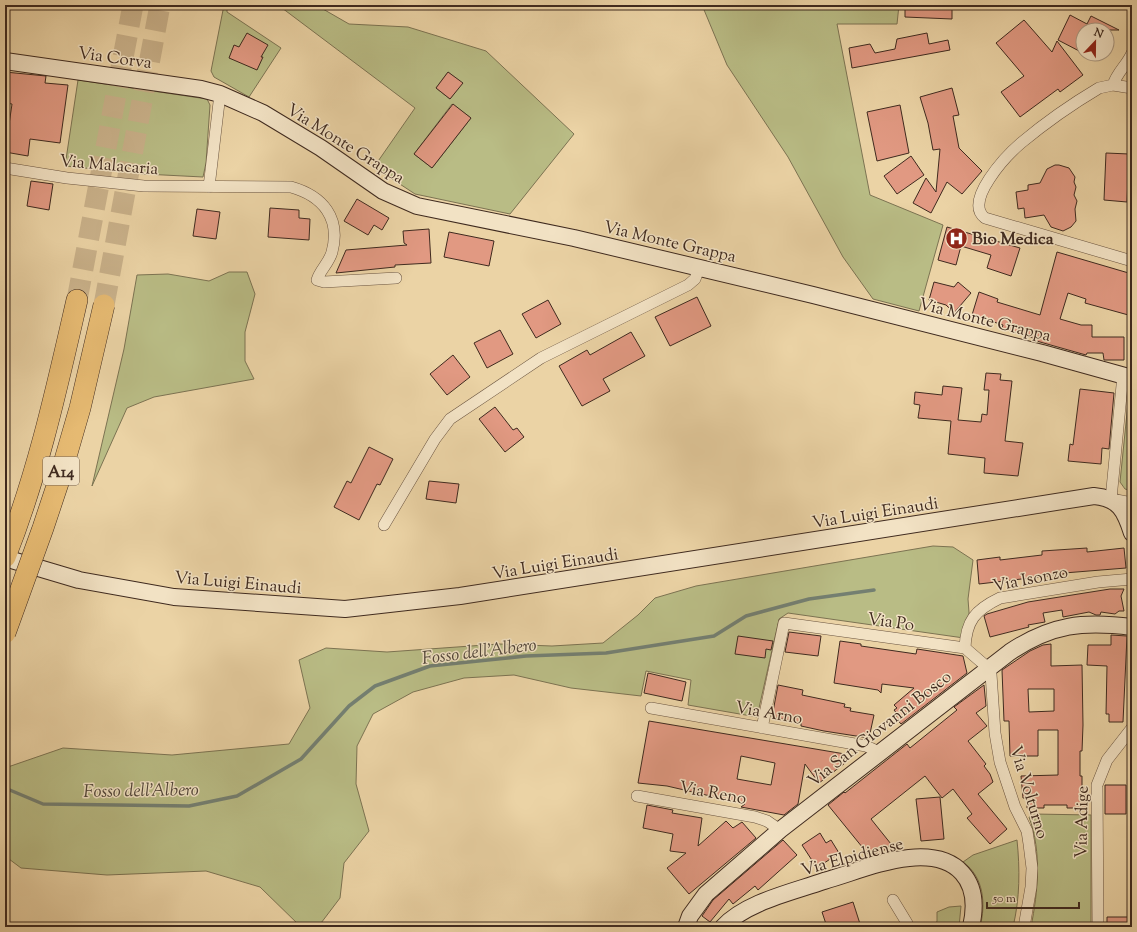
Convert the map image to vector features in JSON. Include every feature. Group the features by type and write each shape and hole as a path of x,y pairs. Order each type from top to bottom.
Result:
{"highway":[{"name":"A14","path":"5,557 31,483 42,444 77,300"},
{"name":"A14","path":"5,632 60,477 80,408 104,305"}],"street":[{"path":"1112,85 1116,76 1125,66 1132,53"},
{"name":"Via Corva","path":"5,60 201,89 220,94"},
{"path":"1132,88 1112,85 1099,88 1020,143 989,180 979,198 978,209 985,218 1132,261"},
{"path":"209,187 220,94"},
{"name":"Via Monte Grappa","path":"220,94 263,113 321,148 373,185 399,199 417,206 574,238 821,297 1127,377"},
{"name":"Via Malacaria","path":"5,168 67,178 144,186 291,187 307,192 323,203 331,216 335,232 332,252 317,280 324,282 396,278"},
{"path":"384,525 435,439 450,419 541,358 688,285 695,279 699,268"},
{"path":"1127,377 1112,492 1126,517 1132,533"},
{"path":"1112,492 1132,503"},
{"name":"Via Luigi Einaudi","path":"5,557 79,580 174,597 345,609 460,596 1112,492"},
{"name":"Via Isonzo","path":"965,648 965,632 975,615 985,605 1000,598 1098,582 1132,579"},
{"name":"Via Po","path":"762,728 784,623 965,648"},
{"name":"Via San Giovanni Bosco","path":"686,927 690,916 706,894 780,830 987,668 1032,638 1057,628 1093,624 1132,628"},
{"path":"965,648 987,668"},
{"name":"Via Volturno","path":"987,668 993,682 996,733 1000,762 1015,807 1027,831 1029,844 1032,868 1031,886 1024,927"},
{"name":"Via Arno","path":"651,708 866,746 879,752"},
{"name":"Via Adige","path":"1098,927 1097,785 1107,760 1132,728"},
{"name":"Via Reno","path":"637,796 756,817 767,821 780,830"},
{"name":"Via Elpidiense","path":"723,927 747,910 778,896 866,868 903,859 923,858 939,860 952,865 958,868 967,877 974,898 975,908 971,927"},
{"path":"893,900 907,923 904,927"}],"green space":[{"path":"224,5 227,5 227,12 281,48 249,97 214,77 211,71"},
{"path":"278,5 316,5 349,24 408,27 486,51 574,134 510,214 415,194 374,167 415,108","holes":["448,72 462,83 450,99 436,88","452,104 471,118 432,168 414,154"]},
{"path":"702,5 899,5 897,24 837,24 870,195 943,225 919,311 873,299 843,257 788,157 727,65"},
{"path":"78,80 207,99 210,105 206,163 203,177 144,174 65,166"},
{"path":"229,272 247,272 255,294 245,332 245,361 254,379 154,397 127,408 92,486 124,349 137,275 168,274 209,281"},
{"path":"1128,403 1132,405 1132,491 1125,489 1120,482"},
{"path":"933,546 953,547 973,560 968,599 971,639 788,613 779,619 757,717 688,705 691,680 646,671 641,696 571,688 514,675 464,678 413,692 373,714 357,746 356,784 369,831 344,863 340,898 318,927 301,927 260,887 206,871 107,875 21,868 5,856 5,768 63,748 172,755 289,744 310,708 299,660 326,648 387,652 499,644 552,646 603,643 638,615 655,598 696,586"},
{"path":"1034,814 1091,815 1091,927 1031,927 1038,872 1036,844 1029,817 1034,816"},
{"path":"1017,840 1019,884 1013,927 980,927 983,909 982,892 975,875 963,862 973,855"},
{"path":"961,906 959,927 935,927 937,912 949,907"}],"building":[{"path":"905,5 952,5 952,19 905,17"},
{"path":"1070,15 1083,22 1075,22 1075,49 1058,40"},
{"path":"1091,16 1103,22 1088,22"},
{"path":"1024,20 1052,52 1057,41 1083,75 1060,92 1058,89 1020,117 1001,92 1024,76 996,43"},
{"path":"247,33 268,45 261,57 263,57 257,70 229,58 234,45 239,47"},
{"path":"927,33 929,44 948,40 950,50 852,68 849,48 870,44 875,53 895,49 897,39"},
{"path":"5,72 46,76 45,83 68,85 60,143 30,139 28,156 5,152 12,104 5,103"},
{"path":"448,72 463,83 450,99 436,88"},
{"path":"952,88 959,115 953,116 959,148 982,171 962,194 947,182 931,213 913,203 926,178 936,192 940,149 933,150 928,123 920,97"},
{"path":"453,104 471,118 432,168 414,154"},
{"path":"900,105 909,153 877,161 867,112"},
{"path":"1106,153 1129,154 1127,202 1104,200"},
{"path":"911,156 924,175 897,194 884,176"},
{"path":"1055,165 1069,168 1075,177 1074,182 1076,187 1074,195 1077,201 1075,209 1076,221 1071,227 1063,231 1051,227 1044,215 1025,218 1024,208 1018,209 1016,192 1028,190 1028,185 1040,183 1047,169"},
{"path":"31,181 53,184 49,210 27,206"},
{"path":"357,199 389,218 382,230 374,225 368,235 344,221"},
{"path":"270,208 299,210 299,218 310,219 309,240 268,237"},
{"path":"197,209 220,212 216,239 193,236"},
{"path":"947,227 1020,248 1011,276 987,268 991,255 961,246 956,265 938,260"},
{"path":"429,229 431,263 395,265 395,267 336,273 346,250 407,245 404,243 403,231"},
{"path":"449,232 494,241 489,266 444,257"},
{"path":"1057,252 1132,274 1132,316 1085,303 1086,299 1068,293 1060,319 1081,325 1092,325 1092,337 1124,337 1124,360 1104,360 1103,353 1087,353 1086,355 1033,340 1033,338 1002,328 1003,325 972,315 979,292 998,299 997,302 1040,315"},
{"path":"934,282 954,287 958,282 971,293 954,313 946,305 929,300"},
{"path":"697,297 711,326 670,346 655,317"},
{"path":"548,300 561,324 536,338 522,314"},
{"path":"500,330 513,354 487,368 474,343"},
{"path":"631,332 645,356 603,379 610,391 582,406 559,366 587,350 590,355"},
{"path":"453,355 470,377 447,395 430,374"},
{"path":"986,373 1001,374 1000,380 1012,381 1005,441 1023,443 1018,476 984,473 985,458 948,454 951,421 918,418 920,405 914,404 915,392 942,395 943,386 962,388 958,420 981,422 982,414 987,415 989,390 984,390"},
{"path":"1080,389 1114,393 1109,449 1102,448 1101,464 1068,461 1070,444 1073,445"},
{"path":"495,407 513,430 517,428 524,437 505,452 479,419"},
{"path":"369,447 393,459 380,485 377,484 359,520 334,507 347,481 351,483"},
{"path":"429,481 459,484 456,503 426,499"},
{"path":"1087,548 1087,552 1124,548 1126,568 1064,573 979,584 977,560 1000,557 1000,560 1042,555 1042,551"},
{"path":"1110,589 1124,589 1121,596 1124,611 1119,611 1115,614 1101,612 1100,615 1089,612 1063,617 1062,610 1043,613 1045,622 1028,625 1029,627 990,637 984,616 987,614 1028,602"},
{"path":"789,632 821,636 818,656 785,652"},
{"path":"1111,635 1127,636 1123,722 1109,722 1109,714 1106,714 1107,666 1087,665 1088,645 1111,645"},
{"path":"738,636 773,641 771,650 766,649 765,658 735,654"},
{"path":"840,641 861,644 861,646 916,654 917,649 963,656 967,673 901,724 895,717 898,715 894,710 897,708 894,705 914,688 882,684 881,693 878,690 834,683"},
{"path":"1051,644 1051,666 1082,665 1083,725 1082,751 1080,751 1080,776 1082,776 1082,787 1086,787 1086,808 1067,808 1067,805 1044,805 1044,808 1027,808 1027,798 1023,798 1021,776 1058,775 1058,730 1038,730 1038,756 1010,756 1009,721 1004,721 1002,670 1030,651 1043,645","holes":["1028,689 1054,689 1054,711 1029,712"]},
{"path":"648,673 686,682 682,701 644,693"},
{"path":"778,685 803,690 802,695 845,704 844,707 851,708 850,711 874,715 869,738 824,731 801,726 801,723 772,717"},
{"path":"984,685 986,706 976,713 987,726 968,741 986,764 984,766 990,774 993,782 978,794 1007,829 990,844 967,818 972,814 953,789 942,798 925,776 871,819 891,844 880,854 867,853 828,805 907,744 910,748 957,710 954,707"},
{"path":"649,721 845,754 849,760 819,783 805,764 798,804 784,815 741,807 745,804 667,786 638,783","holes":["741,756 775,763 771,785 737,779"]},
{"path":"1105,785 1126,785 1126,814 1105,814"},
{"path":"940,797 944,839 921,841 916,799"},
{"path":"647,805 673,810 672,813 702,818 698,846 726,821 733,828 742,822 756,838 689,894 667,868 686,853 670,851 673,834 643,828"},
{"path":"820,833 826,843 831,840 839,853 817,868 802,845"},
{"path":"783,840 797,855 758,890 755,886 733,904 729,899 710,922 702,916 713,900"},
{"path":"853,902 861,927 827,927 822,912"},
{"path":"1107,917 1132,917 1132,927 1107,927"}],"waterway":[{"name":"Fosso dell'Albero","path":"5,788 43,804 189,806 237,796 301,759 349,706 375,686 430,666 526,656 606,653 714,636 746,616 809,599 874,590"}],"tunnel":[{"path":"77,300 133,5"},
{"path":"104,305 160,5"}],"place":[{"name":"Bio Medica","path":"956,238"}]}
